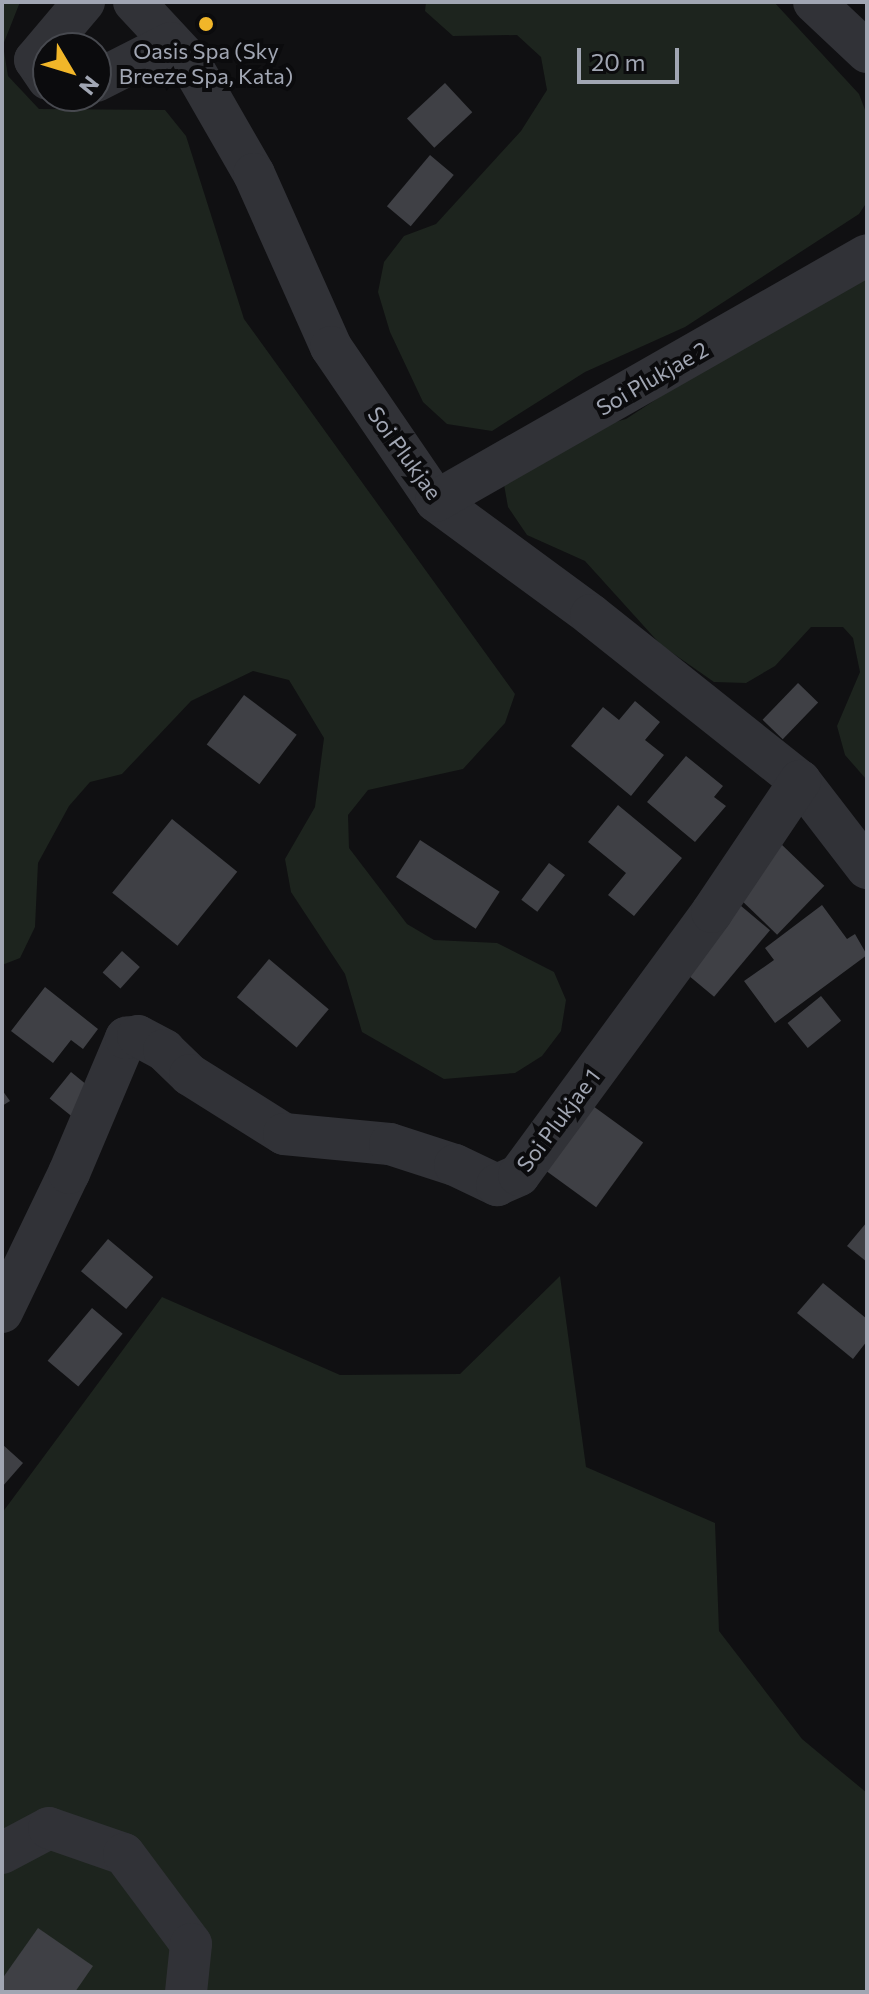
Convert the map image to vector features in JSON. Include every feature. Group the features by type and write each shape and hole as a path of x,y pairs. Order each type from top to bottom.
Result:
{"street":[{"path":"59,32 84,2"},
{"name":"Soi Plukjae","path":"134,2 189,61 254,174 331,347 436,501 591,615 800,781 867,868"},
{"path":"814,2 867,52"},
{"path":"112,73 171,43"},
{"name":"Soi Plukjae 2","path":"436,501 867,255"},
{"name":"Soi Plukjae 1","path":"2,1312 69,1173 126,1038 138,1036 164,1050 190,1075 284,1134 390,1144 455,1165 497,1185 519,1175 712,912 800,781"},
{"path":"2,1853 49,1828 124,1854 191,1944 186,1992"}],"shaded area":[{"path":"2,2 20,2 3,45 8,76 32,102 32,112 165,110 186,136 244,319 515,694 505,723 463,769 368,790 348,815 349,848 407,924 434,940 497,943 554,972 566,1000 561,1031 542,1056 515,1073 444,1079 362,1032 345,974 291,892 285,859 315,807 324,738 289,680 253,671 191,701 122,774 90,782 69,806 38,863 35,927 20,958 2,965"},
{"path":"426,2 774,2 859,94 867,115 867,202 859,214 685,327 585,372 492,431 447,424 423,402 390,332 378,292 384,262 404,236 436,224 521,131 547,90 541,57 517,35 453,36 425,11"},
{"path":"867,262 866,779 845,755 837,726 860,672 853,638 843,627 811,627 775,666 746,683 714,682 661,645 585,561 527,535 508,507 503,479 572,434 626,419"},
{"path":"560,1276 586,1467 715,1523 719,1631 802,1739 867,1793 867,1992 2,1992 2,1513 162,1297 340,1375 460,1374"}],"building":[{"path":"445,83 472,112 434,148 407,118"},
{"path":"430,155 454,175 411,226 387,206"},
{"path":"798,683 818,702 783,739 763,720"},
{"path":"244,695 297,735 259,784 207,745"},
{"path":"635,701 660,722 645,740 664,755 631,796 571,746 603,707 619,720"},
{"path":"686,756 723,786 714,797 726,806 695,842 647,802"},
{"path":"618,805 682,858 634,916 608,895 626,873 588,842"},
{"path":"172,819 237,872 177,946 112,893"},
{"path":"420,840 500,892 476,929 396,877"},
{"path":"779,842 824,886 777,935 732,891"},
{"path":"549,863 565,875 537,912 521,900"},
{"path":"734,900 770,930 714,997 678,967"},
{"path":"822,905 847,939 855,934 867,955 775,1023 744,981 774,960 765,948"},
{"path":"122,951 140,967 120,989 103,973"},
{"path":"269,959 329,1009 297,1047 237,997"},
{"path":"45,987 98,1029 83,1049 71,1040 53,1063 11,1031"},
{"path":"821,996 841,1021 808,1048 788,1023"},
{"path":"71,1072 96,1092 74,1119 50,1098"},
{"path":"2,1090 10,1101 2,1106"},
{"path":"593,1106 643,1142 596,1207 546,1171"},
{"path":"867,1222 867,1262 847,1246"},
{"path":"108,1239 153,1277 126,1309 81,1271"},
{"path":"823,1283 867,1319 867,1341 853,1359 797,1313"},
{"path":"92,1308 123,1334 78,1387 48,1361"},
{"path":"2,1444 23,1463 2,1487"},
{"path":"38,1928 93,1966 75,1992 2,1992 2,1979"}],"place":[{"name":"Oasis Spa (Sky Breeze Spa, Kata)","path":"206,24"}]}
